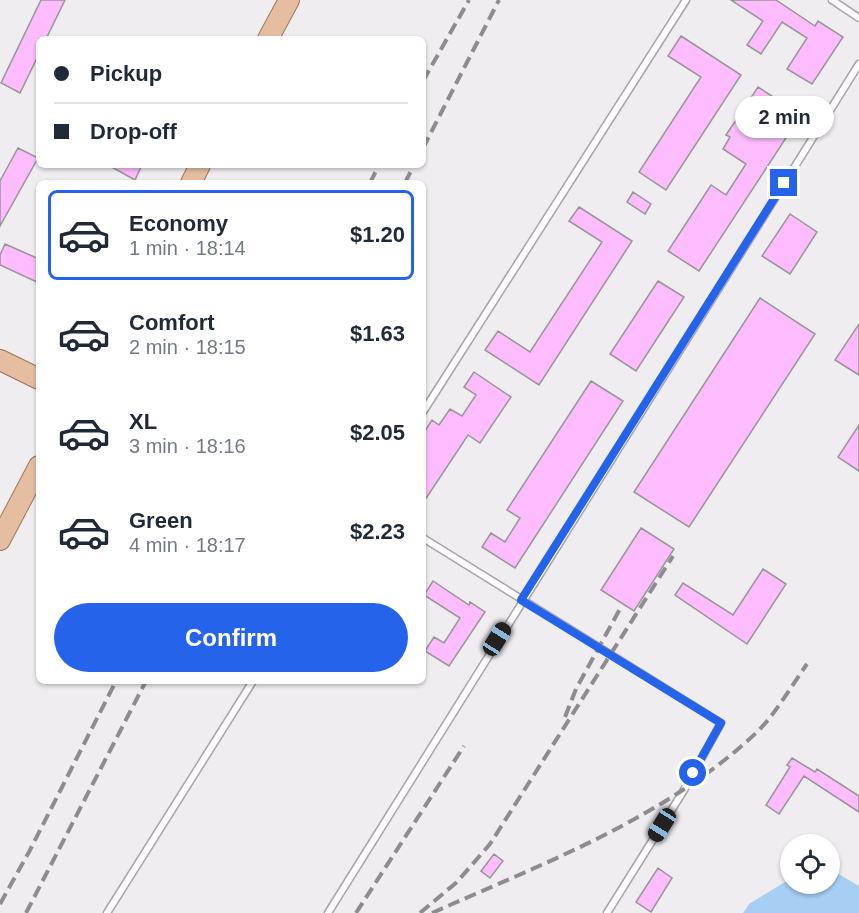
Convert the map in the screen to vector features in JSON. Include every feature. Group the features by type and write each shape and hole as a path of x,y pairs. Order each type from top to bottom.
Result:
{"main road":[{"path":"270,36 290,0"},
{"path":"0,360 36,378"},
{"path":"0,540 36,472"}],"lane":[{"path":"426,407 687,0"},
{"path":"832,0 859,18"},
{"path":"328,913 521,600 859,64"},
{"path":"426,540 721,723 684,790 607,913"},
{"path":"106,913 251,684"}],"water":[{"path":"840,875 859,886 859,913 743,913 749,904 780,885 780,894 840,894"}],"building":[{"path":"41,0 65,0 47,36 36,36 36,60 20,93 1,83"},
{"path":"731,0 776,0 815,26 818,21 843,37 812,84 787,69 807,38 782,22 761,54 747,45 763,21"},
{"path":"681,36 741,75 666,190 639,172 701,77 668,56"},
{"path":"758,87 801,115 699,271 668,251 711,185 726,195 746,164 723,149 730,137 726,135"},
{"path":"18,148 36,157 36,162 0,226 0,181"},
{"path":"113,168 141,168 135,180"},
{"path":"633,192 651,204 645,214 627,202"},
{"path":"579,207 632,241 539,385 485,350 498,331 530,352 602,242 569,221"},
{"path":"790,214 817,232 790,274 762,256"},
{"path":"5,244 36,258 36,282 0,265 0,255"},
{"path":"658,281 684,297 636,371 610,354"},
{"path":"760,298 815,334 689,527 634,492"},
{"path":"859,324 859,375 835,360"},
{"path":"474,372 511,397 480,443 468,435 426,498 426,429 432,420 439,425 450,409 462,416 476,395 464,387"},
{"path":"591,381 623,401 515,568 482,547 491,533 505,542 520,518 507,510"},
{"path":"859,425 859,471 838,457"},
{"path":"641,528 674,549 634,611 601,590"},
{"path":"763,569 786,584 747,644 675,595 683,583 733,615"},
{"path":"433,581 469,605 470,602 485,612 449,666 426,649 434,637 444,643 460,618 426,596 426,592"},
{"path":"792,758 815,772 817,769 859,796 859,812 804,776 779,814 766,805 790,767 787,765"},
{"path":"494,854 503,861 490,878 481,871"},
{"path":"658,868 672,878 651,912 636,902"}],"railway":[{"path":"426,76 469,0"},
{"path":"426,142 499,0"},
{"path":"372,180 378,168"},
{"path":"406,180 412,168"},
{"path":"420,913 457,882 490,844 673,556"},
{"path":"565,717 576,689 621,607"},
{"path":"432,913 602,836 643,815 682,790 720,763 763,726 807,664"},
{"path":"0,904 114,684"},
{"path":"26,913 144,684"},
{"path":"356,913 464,746"}],"route":[{"path":"693,773 721,723 521,600 784,183"}]}
